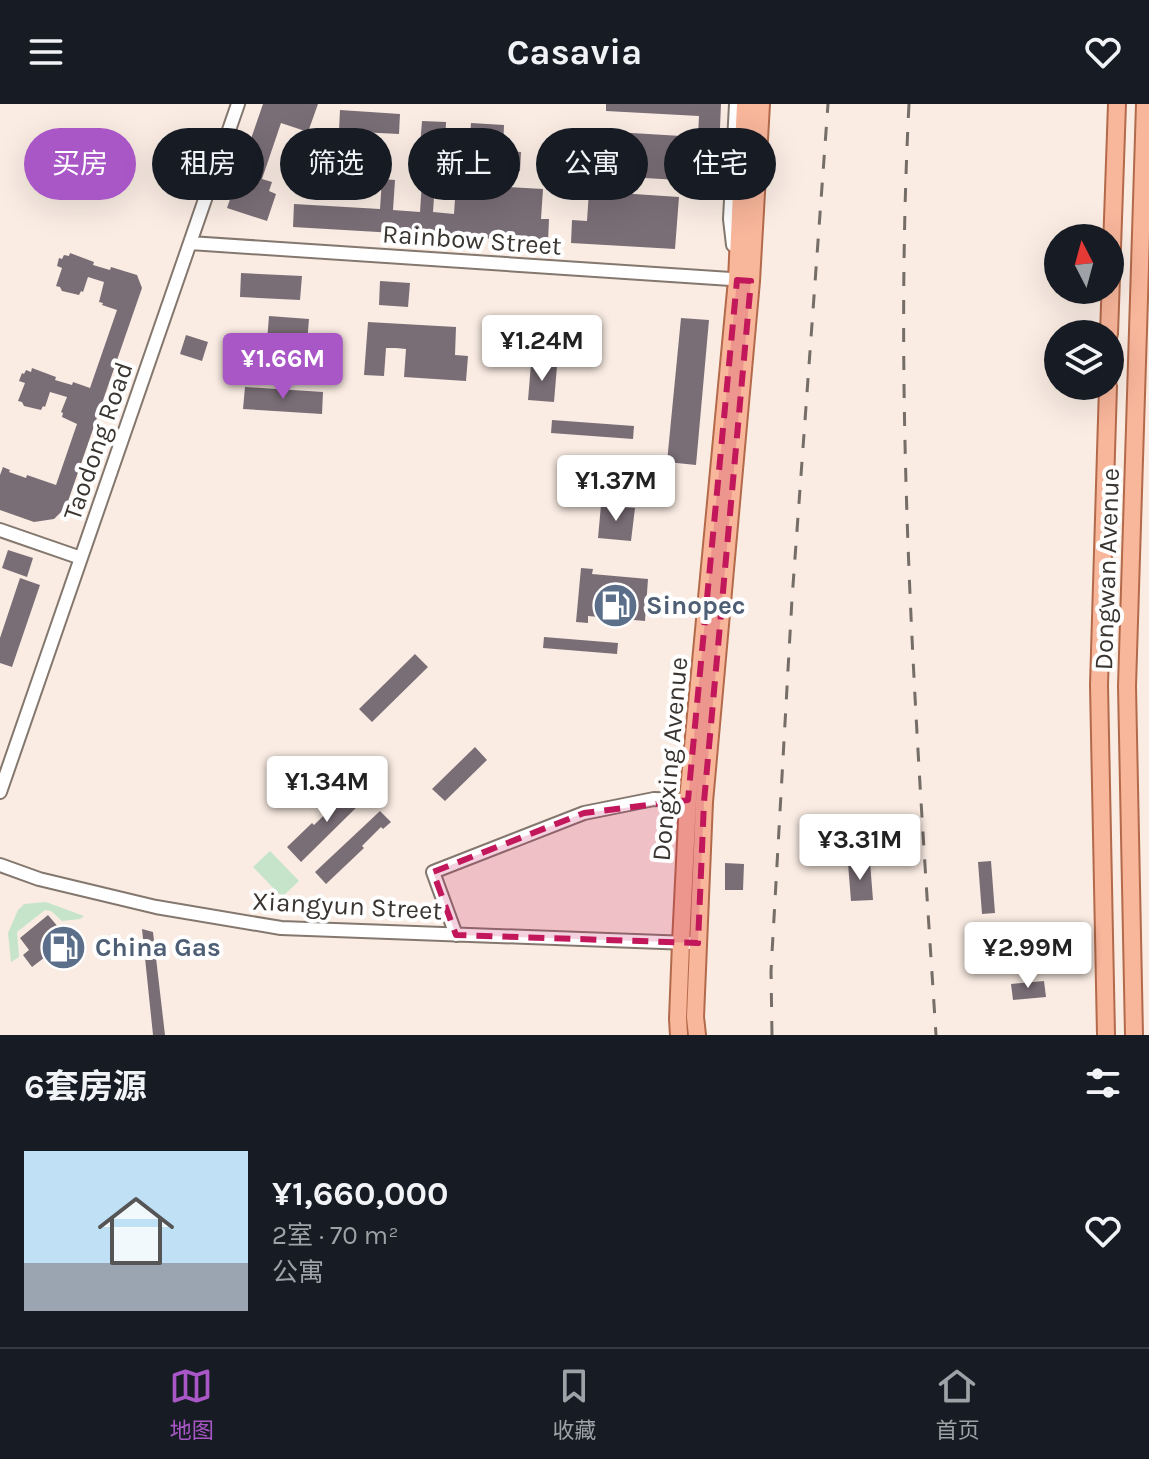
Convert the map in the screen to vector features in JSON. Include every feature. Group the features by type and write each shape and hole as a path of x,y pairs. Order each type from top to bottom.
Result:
{"main road":[{"name":"Dongxing Avenue","path":"744,128 745,104"},
{"name":"Dongxing Avenue","path":"679,1035 688,800 761,104"},
{"path":"1109,320 1117,104"},
{"name":"Dongwan Avenue","path":"1134,1035 1127,686 1145,104"},
{"name":"Dongxing Avenue","path":"697,1035 695,1017 704,802 744,280 743,200"},
{"name":"Dongwan Avenue","path":"1106,1035 1099,685 1108,400"}],"street":[{"name":"Taodong Road","path":"0,792 238,104"},
{"path":"735,128 736,104"},
{"path":"731,200 730,219 744,280"},
{"name":"Rainbow Street","path":"190,243 744,280"},
{"path":"0,530 81,558"},
{"path":"456,935 433,872 584,813 654,799 688,800"},
{"name":"Xiangyun Street","path":"0,865 39,879 156,907 281,928 698,943"}],"highlighted area":[{"path":"737,280 751,281 704,802 698,943 456,935 433,872 584,813 688,800"}],"green space":[{"path":"270,851 299,881 282,897 253,867"},
{"path":"46,902 84,916 62,921 51,911 45,910 17,932 19,957 11,962 8,933 18,910 24,904"}],"building":[{"path":"263,104 318,104 309,128 281,123 264,173 264,128 255,128"},
{"path":"606,104 721,104 720,128 698,128 699,116 606,111"},
{"path":"340,110 400,114 399,134 392,134 392,128 339,128"},
{"path":"422,121 446,122 446,128 421,128"},
{"path":"471,123 504,125 504,128 471,128"},
{"path":"648,134 664,135 664,179 648,178"},
{"path":"264,180 272,182 269,191 276,194 267,221 227,208 230,200 264,200"},
{"path":"392,180 395,180 393,210 420,212 421,200 434,200 433,212 454,214 455,200 520,200 520,188 536,189 536,200 542,200 541,219 549,219 548,242 293,227 294,204 380,209 381,200 392,200"},
{"path":"648,195 679,200 675,249 571,243 572,220 587,221 588,200 648,200"},
{"path":"70,253 94,262 93,265 137,275 142,288 66,507 54,519 34,522 0,510 0,475 3,467 26,478 27,475 56,485 77,424 62,417 67,397 50,392 41,410 24,406 18,401 25,383 19,381 22,373 26,370 31,372 32,368 56,377 55,380 90,388 117,310 99,302 104,282 88,277 79,295 62,291 56,286 62,268 57,266 59,258"},
{"path":"241,273 302,276 300,300 240,297"},
{"path":"380,281 410,283 408,307 379,305"},
{"path":"269,316 309,319 307,343 297,343 296,371 286,370 287,342 267,341"},
{"path":"681,318 709,320 696,465 667,462"},
{"path":"368,322 456,327 455,355 468,356 466,381 404,377 406,349 396,348 386,348 384,376 364,375"},
{"path":"186,335 208,342 202,361 180,354"},
{"path":"531,364 557,366 554,402 528,400"},
{"path":"245,387 323,392 322,414 243,409"},
{"path":"552,420 634,426 633,439 551,433"},
{"path":"601,505 635,508 631,541 598,538"},
{"path":"8,550 33,558 27,577 2,568"},
{"path":"581,568 593,569 592,574 648,579 645,621 588,616 588,623 576,622"},
{"path":"20,578 40,585 12,667 0,663 0,638"},
{"path":"544,637 618,643 617,654 543,648"},
{"path":"415,654 428,667 372,722 359,709"},
{"path":"475,747 487,760 445,801 432,789"},
{"path":"356,784 368,796 301,862 287,847"},
{"path":"380,811 391,822 383,829 381,827 326,884 315,872"},
{"path":"991,861 995,913 982,914 978,862"},
{"path":"870,862 873,900 851,901 848,863"},
{"path":"725,863 744,864 743,890 725,890"},
{"path":"48,915 70,938 32,967 23,955 29,950 20,938"},
{"path":"142,929 153,932 165,1035 153,1035"},
{"path":"1044,981 1046,997 1013,1000 1011,984"}],"railway":[{"path":"772,1035 771,971 792,599 828,104"},
{"path":"909,104 905,221 905,454 914,686 936,1035"}],"place":[{"name":"Sinopec","path":"615,605"},
{"name":"China Gas","path":"64,947"}]}
